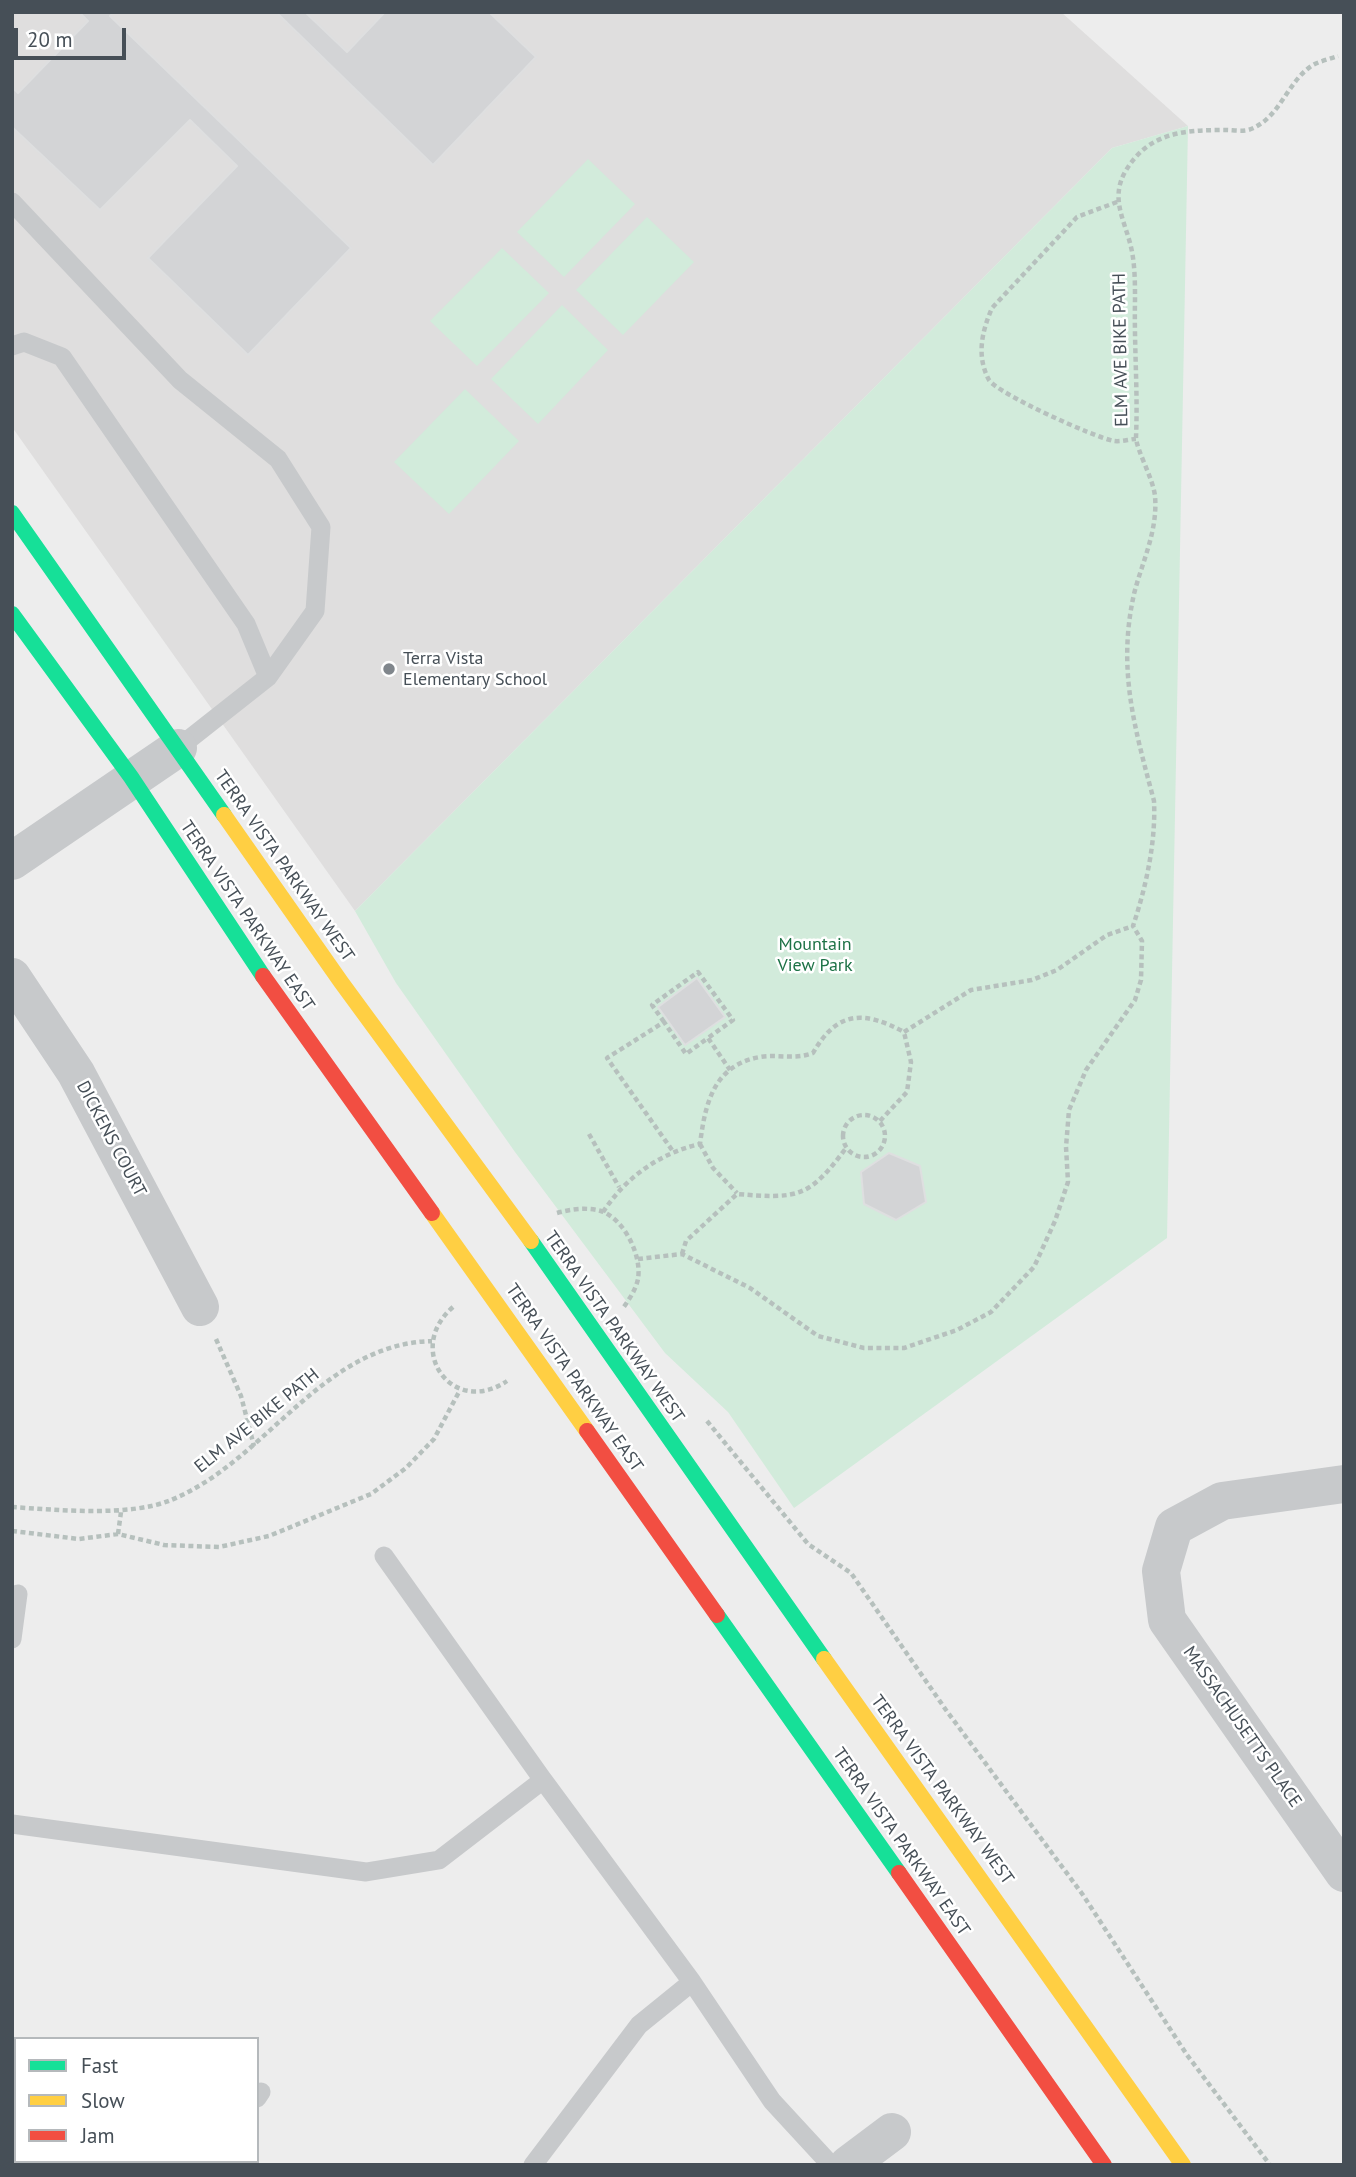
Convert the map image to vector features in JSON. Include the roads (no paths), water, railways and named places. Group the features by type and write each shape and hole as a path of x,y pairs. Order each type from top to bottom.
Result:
{"street":[{"name":"TERRA VISTA PARKWAY WEST","path":"12,513 341,982 500,1197 765,1578 1183,2165"},
{"name":"TERRA VISTA PARKWAY EAST","path":"12,614 131,777 290,1017 508,1317 1104,2165"},
{"path":"12,861 131,777 178,748"},
{"name":"DICKENS COURT","path":"12,977 76,1073 200,1307"},
{"name":"MASSACHUSETTS PLACE","path":"1344,1484 1222,1501 1174,1527 1161,1571 1167,1620 1344,1874"},
{"path":"848,2165 892,2133"}],"lane":[{"path":"12,202 180,380 278,459 321,527 316,611 268,677 178,748"},
{"path":"12,346 24,342 62,357 246,624 268,677"},
{"path":"384,1556 543,1780 692,1982 772,2101 831,2165"},
{"path":"12,1639 18,1594"},
{"path":"12,1824 366,1872 439,1860 543,1780"},
{"path":"533,2165 639,2025 692,1982"}],"place":[{"name":"Terra Vista Elementary School","path":"389,669"}],"park label":[{"name":"Mountain View Park","path":"815,955"}]}
